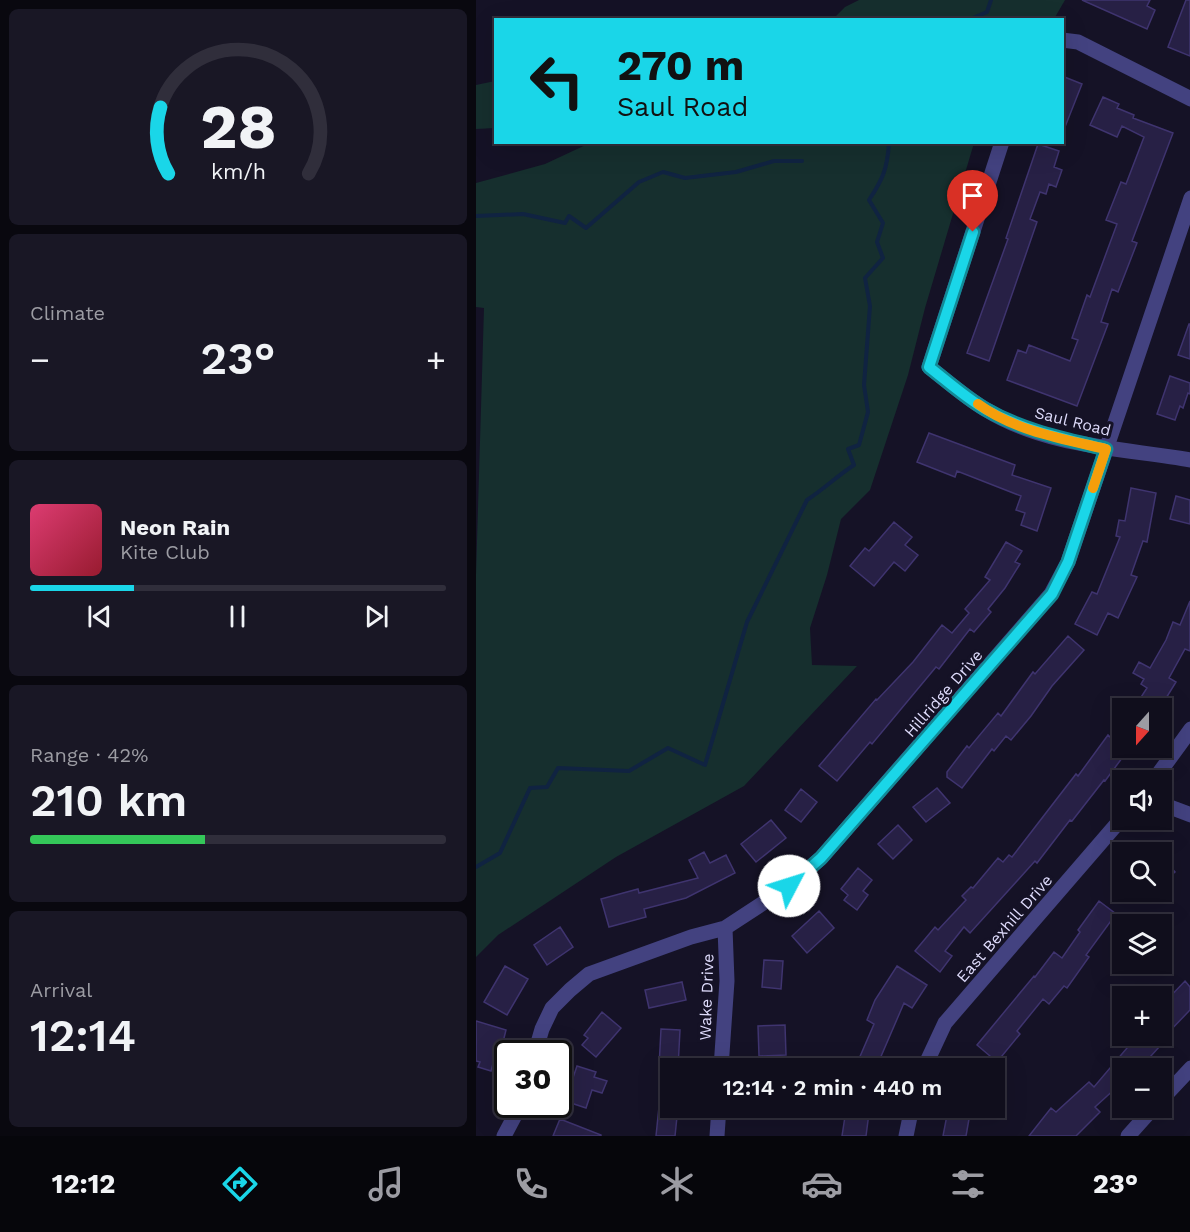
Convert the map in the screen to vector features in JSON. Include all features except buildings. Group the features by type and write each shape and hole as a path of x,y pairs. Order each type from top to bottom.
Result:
{"street":[{"path":"1064,40 1078,42 1190,99"},
{"name":"Saul Road","path":"1001,144 929,367 985,409 1043,435 1106,449 1190,460"},
{"name":"Hillridge Drive","path":"539,1040 552,1008 589,974 692,937 725,928 789,886 821,858 1052,594 1068,562 1190,198"},
{"path":"1161,770 1190,729"},
{"path":"1172,808 1190,815"},
{"name":"East Bexhill Drive","path":"929,1058 945,1023 1112,830"},
{"name":"Wake Drive","path":"722,1058 726,981 725,928"},
{"path":"1172,1088 1190,1068"},
{"path":"504,1136 514,1118"},
{"path":"717,1136 718,1118"},
{"path":"906,1136 910,1118"},
{"path":"1128,1136 1144,1118"}],"green space":[{"path":"859,0 1065,0 1055,18 834,18 845,7"},
{"path":"494,81 494,128 476,129 476,85"},
{"path":"588,144 974,144 925,308 908,375 870,490 841,519 827,575 810,628 812,665 857,666 744,786 616,857 498,935 476,957 476,575 484,308 476,307 476,183 545,164"}],"waterway":[{"path":"973,18 987,12 991,0"},
{"path":"476,867 500,853 530,788 547,787 558,768 629,771 668,748 705,765 747,622 807,500 854,465 848,449 859,445 868,412 864,385 870,306 865,278 883,258 877,242 883,223 869,200 884,174 889,144"},
{"path":"476,216 523,214 565,223 569,216 586,228 639,182 663,172 685,178 736,172 774,161 802,161"}],"slow traffic":[{"path":"978,404 1043,435 1106,449 1093,488"}],"route":[{"path":"789,886 821,858 1052,594 1068,562 1106,449 1043,435 1019,425 985,409 929,367 973,232"}]}
